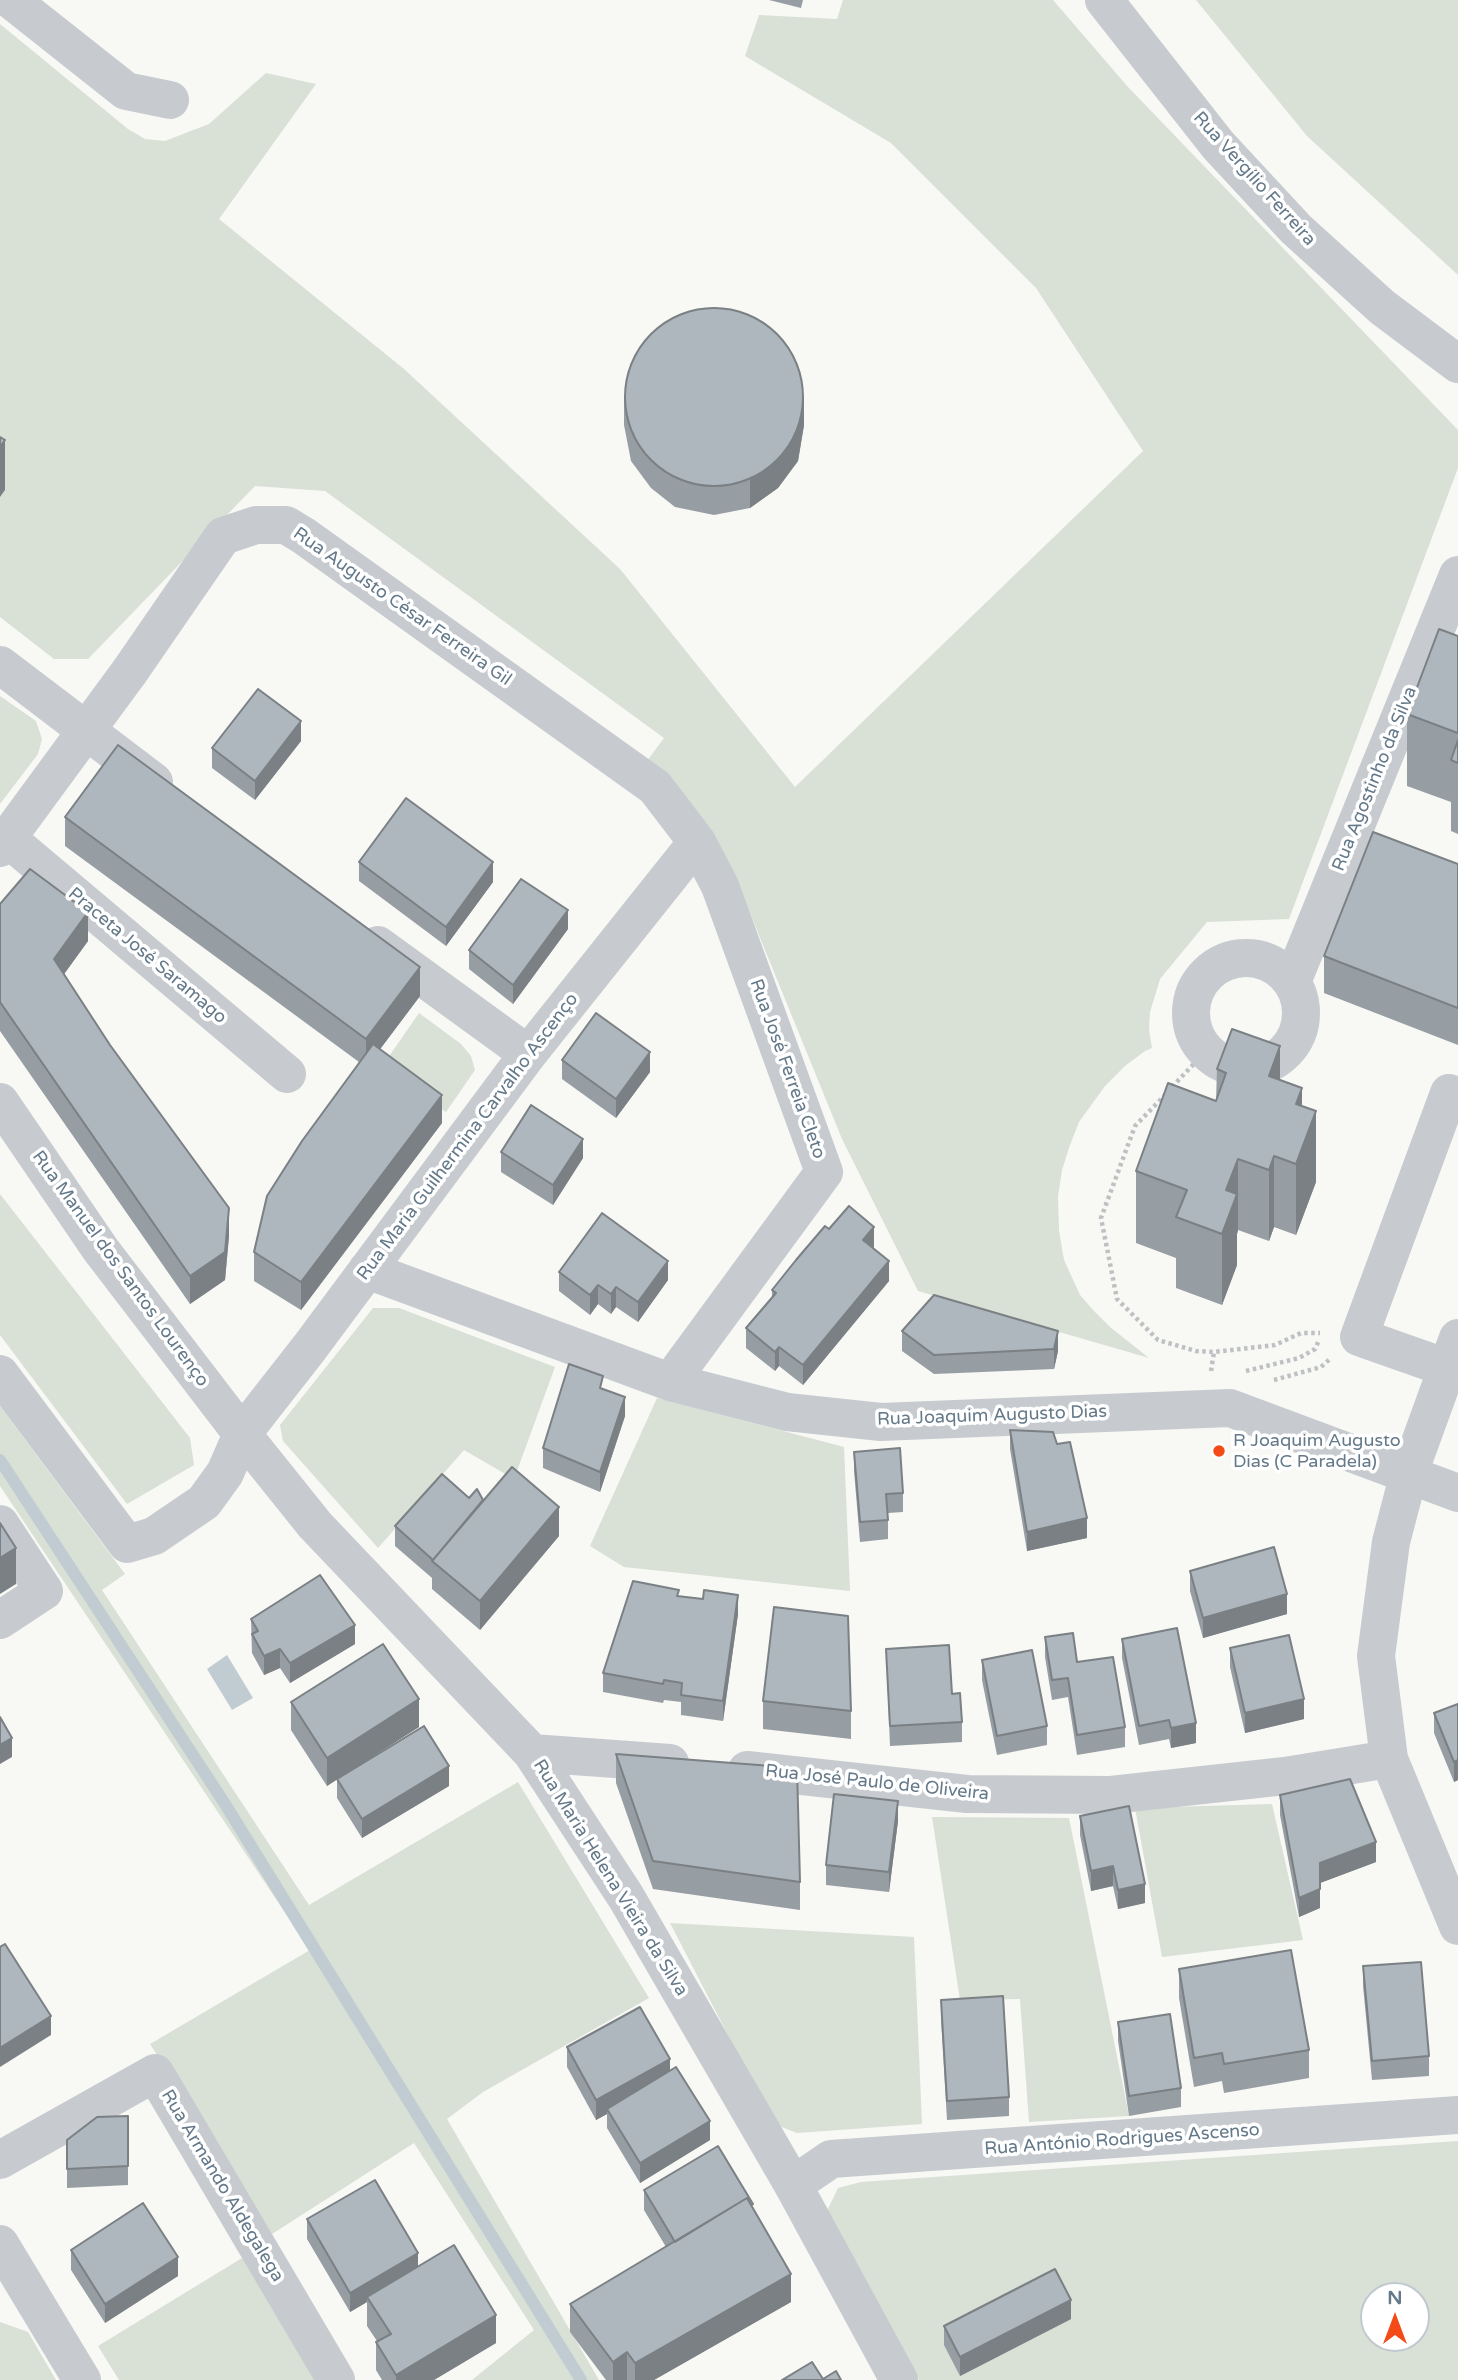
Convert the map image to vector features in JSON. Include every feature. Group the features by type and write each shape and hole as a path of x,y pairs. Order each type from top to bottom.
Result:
{"street":[{"path":"11,0 126,91 170,100"},
{"name":"Rua Vergílio Ferreira","path":"1104,0 1218,145 1296,229 1382,307 1458,364"},
{"name":"Rua Augusto César Ferreira Gil","path":"4,843 130,671 223,536 256,525 286,525 655,788 697,842"},
{"name":"Rua Agostinho da Silva","path":"1292,982 1458,575"},
{"path":"0,665 185,804"},
{"name":"Rua Maria Guilhermina Carvalho Ascenço","path":"0,1374 127,1545 155,1536 204,1502 225,1473 242,1434 528,1054 697,842"},
{"name":"Rua José Ferreia Cleto","path":"670,1382 824,1172 720,886 697,842"},
{"name":"Praceta José Saramago","path":"4,843 287,1074"},
{"path":"351,925 528,1054"},
{"path":"1239,958 1259,959 1278,968 1292,982 1300,1002 1300,1021 1294,1041 1280,1056 1262,1066 1242,1068 1222,1063 1206,1051 1194,1034 1190,1014 1193,994 1204,976 1220,964 1239,958"},
{"path":"1458,1096 1449,1093 1340,1335 1452,1353 1409,1473 1391,1542 1376,1656 1389,1759 1458,1926"},
{"name":"Rua Manuel dos Santos Lourenço","path":"0,1102 101,1250 242,1434"},
{"name":"Rua Joaquim Augusto Dias","path":"367,1270 670,1382 787,1412 881,1422 1219,1390 1230,1408 1458,1493"},
{"name":"Rua Maria Helena Vieira da Silva","path":"242,1434 315,1525 532,1752 626,1897 793,2185 899,2380"},
{"path":"0,1524 44,1591 0,1620"},
{"name":"Rua José Paulo de Oliveira","path":"532,1752 710,1766 981,1794 1111,1795 1285,1776 1389,1759"},
{"name":"Rua Armando Aldegalega","path":"0,2160 155,2073 336,2380"},
{"name":"Rua António Rodrigues Ascenso","path":"793,2185 831,2160 1458,2115"},
{"path":"6,2268 82,2380"}],"path":[{"path":"1206,1051 1135,1126 1101,1218 1117,1299 1158,1340 1196,1351 1214,1352 1275,1345 1301,1333"},
{"path":"1214,1352 1211,1372 1219,1390 1241,1389 1321,1367 1340,1335"},
{"path":"1241,1372 1299,1357 1340,1335"}],"shaded area":[{"path":"843,0 1053,0 1128,87 1458,430 1458,468 1289,919 1207,922 1160,979 1150,1012 1152,1048 1125,1066 1105,1086 1079,1122 1070,1145 1058,1196 1059,1231 1064,1260 1080,1295 1110,1327 1149,1358 918,1291 842,1139 741,891 647,761 664,738 325,491 255,486 88,659 54,659 0,617 0,24 128,129 145,139 165,141 209,124 266,73 316,84 219,219 404,369 620,569 795,787 1143,451 1036,288 891,143 745,56 759,15 837,19"},
{"path":"1196,0 1458,0 1458,275 1307,136"},
{"path":"0,696 36,721 42,739 38,754 0,804"},
{"path":"419,1013 461,1044 471,1056 475,1070 446,1112 381,1068"},
{"path":"0,1194 190,1438 194,1465 127,1504 0,1335"},
{"path":"373,1308 399,1308 555,1367 514,1479 464,1450 378,1548 283,1441 280,1425"},
{"path":"657,1398 844,1447 850,1591 624,1567 590,1546"},
{"path":"0,1406 125,1574 102,1590 309,1905 518,1782 649,1998 483,2092 447,2119 599,2380 472,2380 534,2330 414,2143 272,2234 150,2044 310,1950 0,1486"},
{"path":"227,1655 253,1698 232,1710 207,1669"},
{"path":"1272,1804 1303,1940 1162,1957 1135,1808"},
{"path":"932,1817 1069,1818 1129,2116 1029,2122 1020,1999 960,2000"},
{"path":"670,1923 914,1937 922,2124 797,2133 774,2124"},
{"path":"1458,2141 1458,2380 919,2380 826,2213 838,2188 861,2182"},
{"path":"242,2258 317,2380 119,2380 98,2346"},
{"path":"0,2322 28,2332 56,2380 0,2380"}],"building":[{"path":"714,308 748,315 777,334 796,363 803,397 796,431 777,460 748,479 714,486 680,479 651,460 632,431 625,397 632,363 651,334 680,315"},
{"path":"1439,629 1458,636 1458,733 1407,714"},
{"path":"258,689 301,721 255,781 212,748"},
{"path":"1458,740 1458,763 1451,760"},
{"path":"118,745 420,967 366,1039 65,817"},
{"path":"406,798 493,862 446,927 359,862"},
{"path":"1373,832 1458,864 1458,1008 1324,956"},
{"path":"30,869 88,912 54,959 110,1045 229,1208 225,1252 190,1276 0,1002 0,904"},
{"path":"521,879 568,910 513,985 469,950"},
{"path":"596,1013 650,1052 616,1099 562,1060"},
{"path":"1232,1029 1280,1046 1269,1076 1302,1088 1296,1104 1316,1111 1296,1164 1274,1156 1269,1170 1238,1159 1226,1190 1237,1194 1222,1234 1176,1217 1187,1190 1136,1171 1168,1083 1216,1101 1226,1073 1217,1069"},
{"path":"373,1044 442,1095 301,1282 254,1252 267,1196 302,1141"},
{"path":"531,1105 583,1139 553,1185 501,1152"},
{"path":"849,1206 874,1227 863,1240 889,1261 803,1365 779,1347 775,1352 746,1328 776,1293 772,1290 796,1260 825,1226 829,1229"},
{"path":"602,1213 668,1261 638,1302 616,1287 611,1294 598,1285 590,1295 559,1272"},
{"path":"934,1295 1058,1331 1054,1349 934,1355 902,1331"},
{"path":"569,1364 603,1376 600,1388 625,1397 600,1472 543,1448"},
{"path":"1010,1430 1053,1432 1057,1444 1070,1442 1087,1518 1027,1532"},
{"path":"900,1448 903,1493 886,1494 888,1520 860,1522 854,1452"},
{"path":"512,1467 559,1507 480,1601 432,1561"},
{"path":"442,1474 469,1498 477,1489 483,1500 433,1560 395,1526"},
{"path":"0,1523 16,1548 0,1558"},
{"path":"1274,1547 1287,1594 1203,1618 1190,1571"},
{"path":"320,1575 355,1625 290,1663 280,1649 264,1656 252,1634 258,1631 251,1619"},
{"path":"633,1581 679,1590 677,1596 703,1599 704,1590 738,1595 723,1701 681,1695 682,1683 664,1680 663,1684 603,1673"},
{"path":"774,1607 848,1616 851,1711 763,1701"},
{"path":"1177,1628 1196,1723 1171,1728 1169,1720 1139,1726 1122,1639"},
{"path":"1073,1633 1077,1662 1113,1657 1125,1727 1077,1735 1068,1678 1052,1680 1045,1637"},
{"path":"1289,1635 1304,1699 1245,1713 1230,1648"},
{"path":"383,1644 419,1699 327,1758 291,1702"},
{"path":"949,1645 952,1694 960,1693 962,1722 890,1726 886,1649"},
{"path":"1032,1650 1047,1726 997,1736 982,1660"},
{"path":"1458,1704 1458,1760 1454,1762 1434,1713"},
{"path":"0,1717 12,1738 0,1745"},
{"path":"424,1726 449,1766 362,1819 337,1779"},
{"path":"616,1754 797,1768 800,1882 653,1861"},
{"path":"1350,1779 1376,1842 1320,1863 1320,1889 1299,1898 1280,1795"},
{"path":"834,1794 898,1801 889,1872 826,1865"},
{"path":"1129,1806 1145,1884 1118,1890 1113,1866 1091,1871 1080,1816"},
{"path":"5,1944 51,2016 0,2048 0,1947"},
{"path":"1291,1950 1309,2050 1224,2064 1222,2053 1194,2058 1179,1969"},
{"path":"1421,1962 1429,2056 1372,2061 1363,1966"},
{"path":"1003,1996 1009,2097 947,2101 941,2000"},
{"path":"640,2007 670,2059 596,2100 567,2047"},
{"path":"1170,2014 1181,2088 1129,2096 1118,2022"},
{"path":"676,2067 710,2121 640,2163 607,2109"},
{"path":"128,2116 128,2166 67,2169 67,2140 97,2117"},
{"path":"718,2146 753,2204 751,2205 747,2198 675,2242 644,2190"},
{"path":"375,2180 418,2253 350,2293 307,2219"},
{"path":"747,2198 791,2274 635,2363 627,2352 613,2362 570,2304"},
{"path":"143,2203 178,2257 105,2304 71,2250"},
{"path":"454,2245 496,2315 396,2375 376,2342 391,2334 367,2297"},
{"path":"1055,2269 1071,2300 960,2357 944,2326"},
{"path":"812,2362 823,2379 836,2371 841,2380 782,2380"}],"waterway":[{"path":"0,1460 225,1804 581,2380"}],"place":[{"name":"R Joaquim Augusto Dias (C Paradela)","path":"1219,1451"}]}
